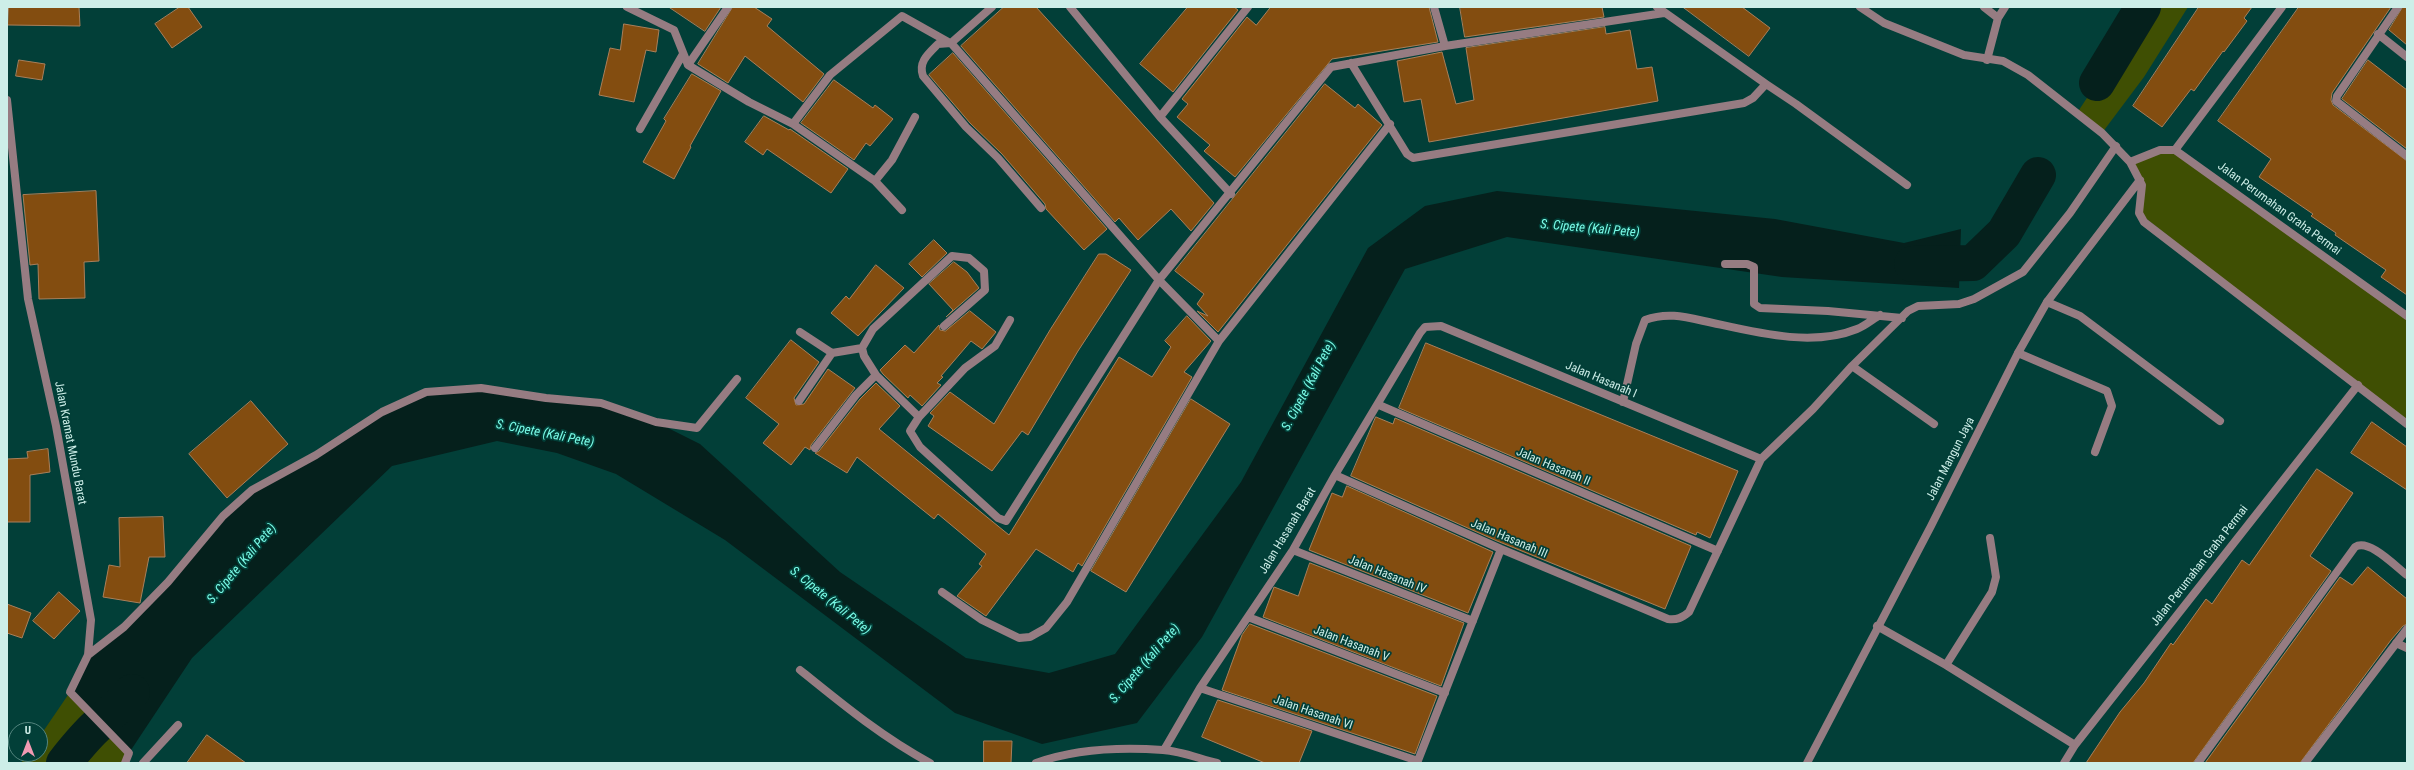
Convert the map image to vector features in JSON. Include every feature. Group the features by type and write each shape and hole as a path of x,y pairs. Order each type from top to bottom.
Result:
{"street":[{"path":"627,7 674,30 688,65 749,102 794,124 876,181 902,210"},
{"path":"688,65 728,7"},
{"path":"992,7 951,43 938,44 924,58 921,70 924,76 966,127 998,158 1041,208"},
{"path":"1070,7 1160,117 1231,194"},
{"path":"1160,117 1248,7"},
{"path":"1434,7 1445,46"},
{"path":"1657,7 1796,104 1907,185"},
{"path":"1860,7 1884,23 1956,52 1987,60 2003,61 2028,75 2102,133 2130,162 2140,180 2142,196 2139,213 2144,222 2407,424"},
{"path":"1984,7 1998,18"},
{"path":"1987,60 1998,18 2005,7"},
{"path":"2130,162 2160,150 2175,150 2282,7"},
{"path":"2398,7 2378,34 2337,96 2336,101 2407,156"},
{"path":"1010,320 995,346 966,368 919,418 910,431 920,447 998,518 1006,520 1159,280 1231,194 1328,71 1335,66 1445,46 1664,13"},
{"path":"794,124 830,75 902,16 951,43 1159,280 1219,341"},
{"path":"2378,34 2407,57"},
{"path":"640,129 683,54"},
{"path":"1351,63 1390,124 1407,154 1413,158 1744,103 1753,98 1766,84"},
{"name":"Jalan Kramat Mundu Barat","path":"7,100 28,299 56,426 91,620 88,655 70,692 129,752 126,763"},
{"path":"876,181 892,160 915,117"},
{"path":"942,592 982,620 1019,638 1030,637 1046,628 1067,602 1219,341 1390,124"},
{"path":"1718,551 1761,459 1813,409 1852,366 1902,318 1918,306 1959,304 1974,299 2023,272 2070,213 2116,146"},
{"name":"Jalan Perumahan Graha Permai","path":"2175,150 2407,316"},
{"name":"Jalan Mangun Jaya","path":"1807,763 1877,626 1932,526 2018,353 2047,302 2140,180"},
{"path":"919,418 876,375 866,362 862,348 873,329 952,256 969,258 984,271 985,290 944,326"},
{"path":"1724,264 1747,264 1754,267 1754,304 1760,308 1880,315 1902,318"},
{"path":"2047,302 2080,316 2220,421"},
{"path":"1623,402 1636,344 1645,320 1652,317 1664,315 1689,316 1734,328 1818,338 1837,335 1858,329 1880,315"},
{"name":"Jalan Hasanah I","path":"1432,326 1441,326 1761,459"},
{"name":"Jalan Hasanah Barat","path":"1164,750 1200,688 1293,550 1335,475 1379,405 1420,333 1426,328 1432,326"},
{"path":"800,332 832,353 862,348"},
{"path":"799,401 832,353"},
{"path":"2018,353 2106,391 2112,406 2095,452"},
{"path":"1852,366 1934,424"},
{"path":"815,448 856,395 876,375"},
{"path":"88,655 124,627 163,588 223,516 252,490 316,455 382,412 426,392 481,388 546,398 601,403 656,422 697,428 737,379"},
{"name":"Jalan Perumahan Graha Permai","path":"2064,763 2075,745 2358,385"},
{"name":"Jalan Hasanah II","path":"1379,405 1718,551"},
{"name":"Jalan Hasanah III","path":"1335,475 1501,549 1668,619 1676,620 1689,612 1718,551"},
{"path":"1946,665 1992,592 1996,577 1990,538"},
{"path":"2198,763 2356,547 2363,544 2371,547 2407,575"},
{"path":"1417,762 1501,549"},
{"name":"Jalan Hasanah IV","path":"1293,550 1473,621"},
{"name":"Jalan Hasanah V","path":"1248,617 1445,693"},
{"path":"1877,626 1946,665 2075,745"},
{"path":"2305,763 2407,629"},
{"path":"2396,643 2407,648"},
{"path":"800,670 871,727 900,747 930,763"},
{"name":"Jalan Hasanah VI","path":"1200,688 1417,762"},
{"path":"143,763 178,725"},
{"path":"1036,763 1055,756 1085,750 1164,750 1217,763"}],"green space":[{"path":"2147,7 2188,7 2144,77 2102,133 2077,113"},
{"path":"2175,150 2407,316 2407,424 2139,213 2142,196 2130,162"},
{"path":"70,692 129,753 125,763 65,763 95,728 64,763 21,763 48,762 48,724"}],"water":[{"path":"1497,191 1775,219 1904,243 1961,229 1959,288 1782,277 1507,237 1405,269 1202,637 1137,723 1042,744 955,713 725,540 616,474 557,453 497,441 392,466 192,658 129,753 70,692 88,655 124,627 252,490 382,412 426,392 481,388 601,403 656,422 700,444 840,572 966,658 1049,673 1115,654 1241,482 1368,248 1425,206"}],"building":[{"path":"9,7 79,7 80,26 8,25"},
{"path":"180,7 188,7 202,27 172,48 155,24"},
{"path":"669,7 721,7 705,31"},
{"path":"733,7 754,7 772,19 767,26 824,74 803,102 745,56 728,83 698,64"},
{"path":"1004,7 1036,7 1214,203 1191,231 1171,209 1138,240 1119,218 1115,222 961,46"},
{"path":"1188,7 1234,7 1238,10 1173,92 1140,64"},
{"path":"1271,7 1429,7 1438,42 1332,59 1235,177 1204,151 1210,145 1177,117 1188,104 1182,99 1247,17 1256,25"},
{"path":"1460,7 1602,7 1604,17 1465,37"},
{"path":"1683,7 1742,7 1770,28 1749,56"},
{"path":"2199,7 2252,7 2244,18 2247,21 2224,52 2223,51 2194,91 2191,89 2162,127 2133,106"},
{"path":"2299,7 2391,7 2332,93 2331,100 2333,105 2407,161 2407,295 2381,277 2386,270 2335,235 2336,233 2311,216 2313,214 2259,177 2271,159 2218,121"},
{"path":"2403,7 2407,7 2407,45 2389,30"},
{"path":"624,24 659,30 656,52 646,50 634,102 599,95 610,48 620,50"},
{"path":"1605,27 1606,34 1630,30 1637,69 1652,67 1658,101 1429,142 1421,99 1404,102 1397,61 1442,52 1456,104 1474,100 1466,48"},
{"path":"953,53 1107,229 1084,250 1046,209 1045,204 1002,154 970,123 929,75"},
{"path":"19,60 45,64 42,80 16,76"},
{"path":"2368,60 2407,90 2407,149 2342,99"},
{"path":"692,74 721,91 690,146 691,147 674,179 643,162 666,121 664,119"},
{"path":"834,80 873,108 875,105 893,119 870,146 866,143 854,160 801,123"},
{"path":"1325,84 1355,108 1358,104 1382,125 1218,332 1197,311 1208,316 1197,304 1204,294 1175,271"},
{"path":"764,116 789,130 790,129 848,169 831,193 767,149 763,155 745,142"},
{"path":"96,191 99,261 84,262 85,298 39,299 38,264 30,265 23,195"},
{"path":"934,240 947,253 922,277 909,264"},
{"path":"1099,254 1106,254 1131,270 1078,351 1028,435 1022,431 992,471 928,426 934,416 930,413 950,392 994,424 1050,330"},
{"path":"954,262 967,272 979,288 946,317 953,310 929,284"},
{"path":"876,265 904,288 858,336 831,313 846,296 849,299"},
{"path":"970,311 996,332 982,349 971,341 941,376 943,377 937,383 941,385 922,406 910,395 908,398 880,370 905,345 914,353 939,325 940,330 945,331"},
{"path":"1187,316 1211,341 1184,372 1192,377 1082,566 1078,563 1073,572 1036,549 986,616 957,596 982,566 979,564 986,554 938,514 934,519 857,457 847,473 815,453 819,451 860,399 876,383 900,406 879,429 1009,535 1119,357 1152,377 1171,347 1165,341"},
{"path":"791,340 819,362 794,398 796,405 804,404 828,369 855,388 811,445 810,450 805,447 791,465 763,443 779,424 746,398"},
{"path":"1426,343 1738,471 1710,538 1697,532 1696,535 1399,408"},
{"path":"1191,399 1230,424 1126,592 1091,571"},
{"path":"251,401 288,444 227,498 189,454"},
{"path":"1376,417 1393,424 1395,418 1691,546 1665,609 1497,541 1351,476"},
{"path":"2372,422 2407,447 2407,490 2351,453"},
{"path":"48,449 50,472 30,475 30,522 7,522 7,459 28,458 27,452"},
{"path":"2317,469 2353,493 2310,556 2331,571 2193,763 2086,763 2120,712 2144,683 2171,643 2173,645 2206,599 2212,604 2242,560 2249,565"},
{"path":"1347,486 1493,552 1468,613 1309,550 1332,493 1342,497"},
{"path":"163,517 165,557 149,557 140,603 103,597 109,565 120,567 119,518"},
{"path":"1310,563 1464,623 1441,686 1263,617 1274,587 1298,596"},
{"path":"2368,567 2407,599 2407,624 2403,626 2391,640 2300,763 2205,763 2340,577 2352,585"},
{"path":"59,592 80,611 54,639 33,621"},
{"path":"7,604 31,613 22,638 7,633"},
{"path":"1250,624 1437,696 1415,754 1222,690 1242,635"},
{"path":"1218,700 1312,731 1299,763 1265,763 1202,737"},
{"path":"207,735 246,763 187,763"},
{"path":"984,741 1012,741 1011,763 984,763"}],"waterway":[{"name":"S. Cipete (Kali Pete)","path":"2097,83 2143,7"},
{"name":"S. Cipete (Kali Pete)","path":"1912,264 1973,263 2004,233 2038,175"},
{"name":"S. Cipete (Kali Pete)","path":"64,763 90,732 132,692"}]}
